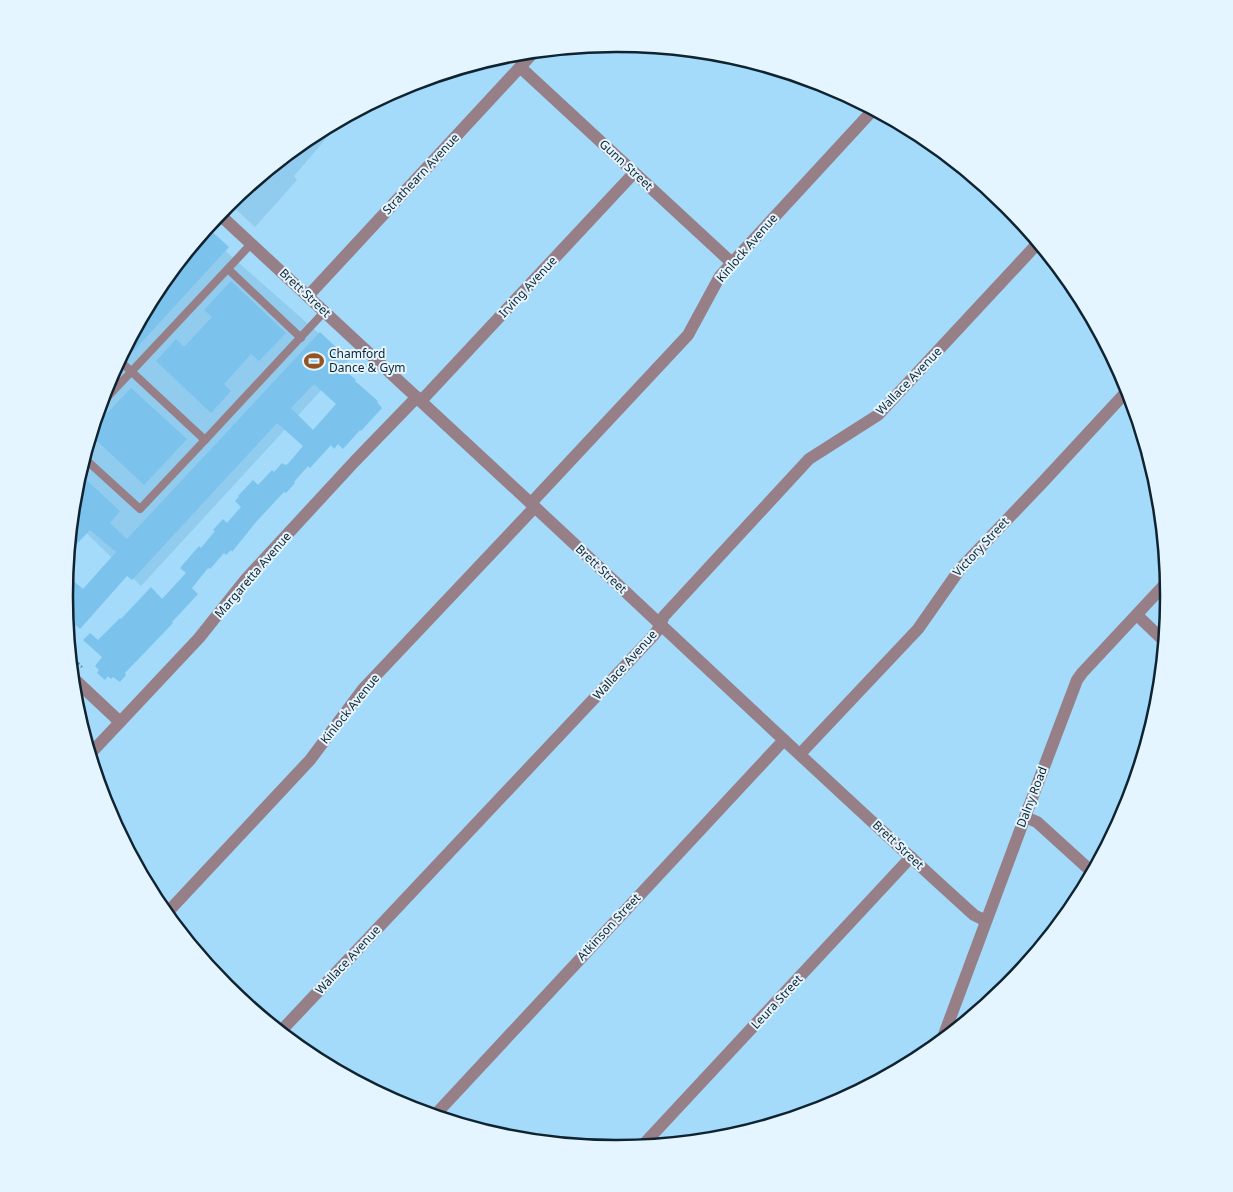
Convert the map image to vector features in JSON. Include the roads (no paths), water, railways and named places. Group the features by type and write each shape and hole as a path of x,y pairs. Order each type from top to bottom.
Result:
{"street":[{"name":"Strathearn Avenue","path":"308,296 526,60"},
{"name":"Gunn Street","path":"520,66 732,263"},
{"name":"Kinlock Avenue","path":"172,908 310,760 363,689 688,335 720,276 868,115"},
{"name":"Irving Avenue","path":"419,399 634,173"},
{"name":"Brett Street","path":"225,220 911,858 974,915 986,920"},
{"name":"Wallace Avenue","path":"285,1026 653,636 664,616 810,460 878,415 1033,248"},
{"name":"Victory Street","path":"800,754 918,629 960,569 1122,396"},
{"name":"Margaretta Avenue","path":"95,748 199,638 252,572 355,461 419,399"},
{"name":"Dalny Road","path":"947,1027 1077,680 1160,590"},
{"path":"1137,615 1159,636"},
{"path":"81,685 120,722"},
{"name":"Atkinson Street","path":"439,1110 784,740"},
{"path":"1025,816 1037,822 1087,868"},
{"name":"Leura Street","path":"649,1138 911,858"}],"lane":[{"path":"113,391 252,244"},
{"path":"228,269 300,338"},
{"path":"90,463 140,509 325,312"},
{"path":"125,365 205,440"}],"place":[{"name":"Chamford Dance & Gym","path":"314,361"}]}
